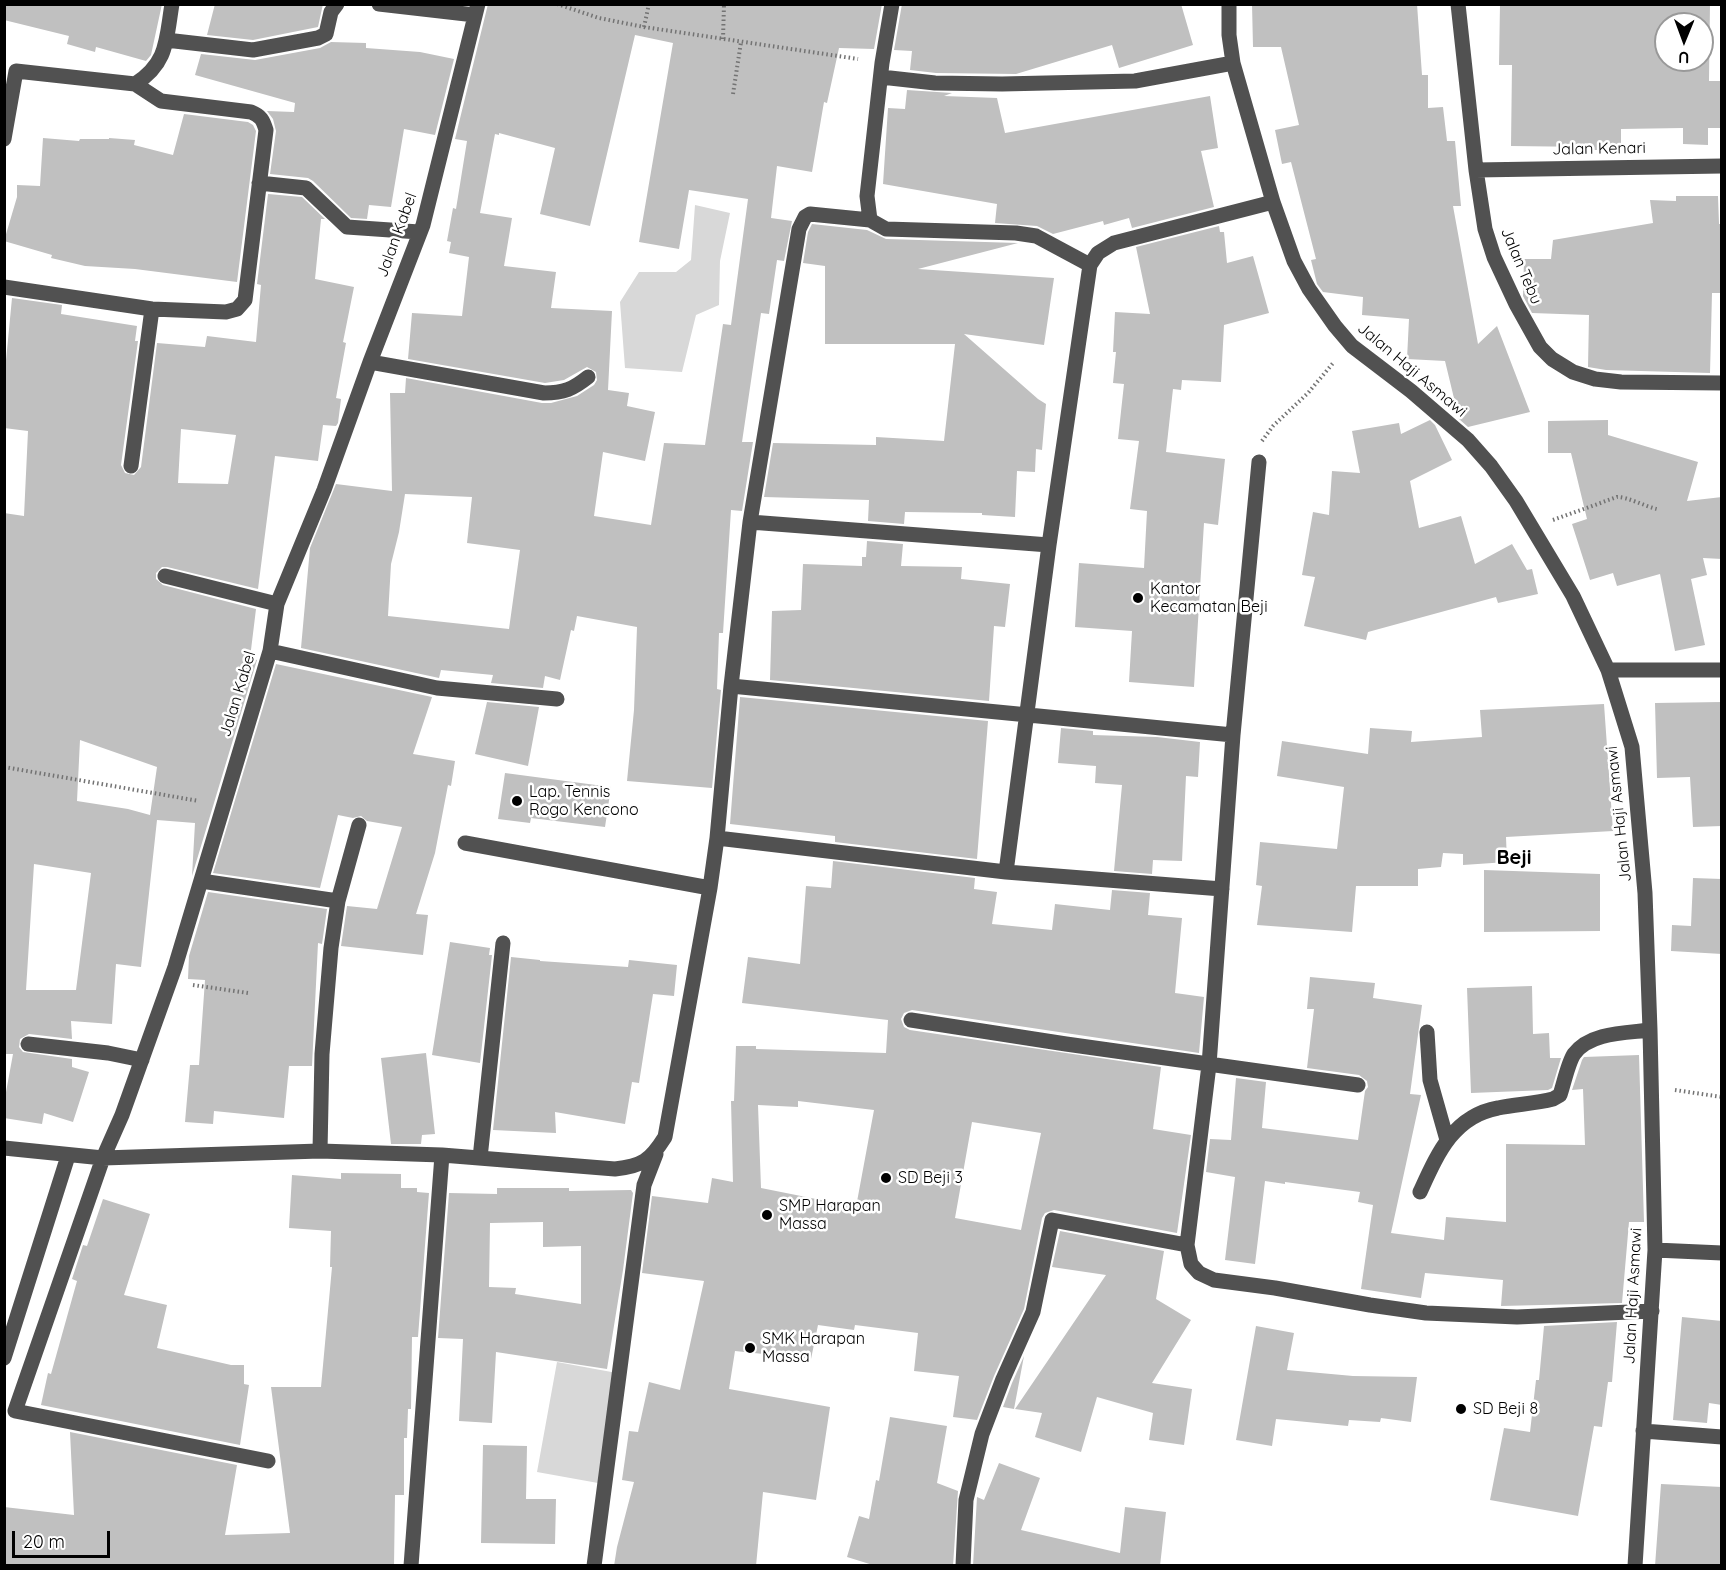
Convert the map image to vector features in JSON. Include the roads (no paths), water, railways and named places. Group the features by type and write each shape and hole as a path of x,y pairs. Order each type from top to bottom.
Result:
{"street":[{"path":"135,84 149,75 162,58 172,4"},
{"path":"166,40 253,50 318,38 326,33 332,12 337,4"},
{"path":"379,4 476,10"},
{"path":"870,220 867,196 892,4"},
{"name":"Jalan Haji Asmawi","path":"1229,4 1229,35 1233,63 1273,202 1294,261 1309,289 1352,346 1411,391 1468,440 1491,466 1573,596 1608,670 1632,747 1643,866 1652,1087 1655,1250 1635,1566"},
{"name":"Jalan Tebu","path":"1458,4 1476,170 1485,229 1494,257 1516,304 1540,347 1552,359 1573,372 1595,379 1621,382 1722,383"},
{"name":"Jalan Kabel","path":"268,1461 15,1411 103,1158 122,1115 170,981 270,651 277,604 324,490 423,225 476,10"},
{"path":"882,70 935,82 990,84 1135,81 1233,63"},
{"path":"4,139 10,71 135,84 161,101 251,112 260,116 266,130 245,300 237,309 226,312 152,309 4,287"},
{"name":"Jalan Kenari","path":"1476,170 1722,166"},
{"path":"259,183 306,188 347,227 419,232"},
{"path":"1006,872 1049,545 1090,265 1098,253 1114,243 1273,202"},
{"path":"594,1566 644,1185 665,1137 710,888 717,838 730,686 750,522 798,229 805,217 810,214 870,220 886,229 1016,232 1036,236 1090,265"},
{"path":"131,466 152,309"},
{"path":"370,362 544,393 561,393 588,377"},
{"path":"1259,462 1233,735 1209,1065 1187,1245 1191,1264 1199,1273 1214,1280 1426,1313 1517,1317 1652,1311"},
{"path":"750,522 1049,545"},
{"path":"165,576 277,604"},
{"path":"270,651 437,688 557,699"},
{"path":"1608,670 1722,670"},
{"path":"730,686 1233,735"},
{"path":"320,1151 322,1054 331,948 338,901 359,825"},
{"path":"717,838 1006,872 1222,889"},
{"path":"465,843 710,888"},
{"path":"201,881 338,901"},
{"path":"480,1158 503,943"},
{"path":"911,1020 1358,1085"},
{"path":"1420,1192 1434,1162 1448,1140 1467,1119 1495,1108 1541,1102 1560,1095 1573,1055 1594,1038 1650,1030"},
{"path":"1427,1032 1430,1080 1448,1140"},
{"path":"27,1044 108,1053 142,1060"},
{"path":"4,1148 103,1158 320,1151 442,1155 615,1169 641,1164 658,1149"},
{"path":"411,1566 442,1155"},
{"path":"4,1358 68,1156"},
{"path":"963,1566 966,1500 980,1445 1003,1379 1033,1312 1052,1220 1187,1245"},
{"path":"1655,1250 1722,1253"},
{"path":"1644,1431 1722,1437"}],"place":[{"name":"Kantor Kecamatan Beji","path":"1138,598"},
{"name":"Lap. Tennis Rogo Kencono","path":"517,801"},
{"name":"SD Beji 3","path":"886,1178"},
{"name":"SMP Harapan Massa","path":"767,1215"},
{"name":"SMK Harapan Massa","path":"750,1348"},
{"name":"SD Beji 8","path":"1461,1409"}],"district":[{"name":"Beji","path":"1514,858"}]}
